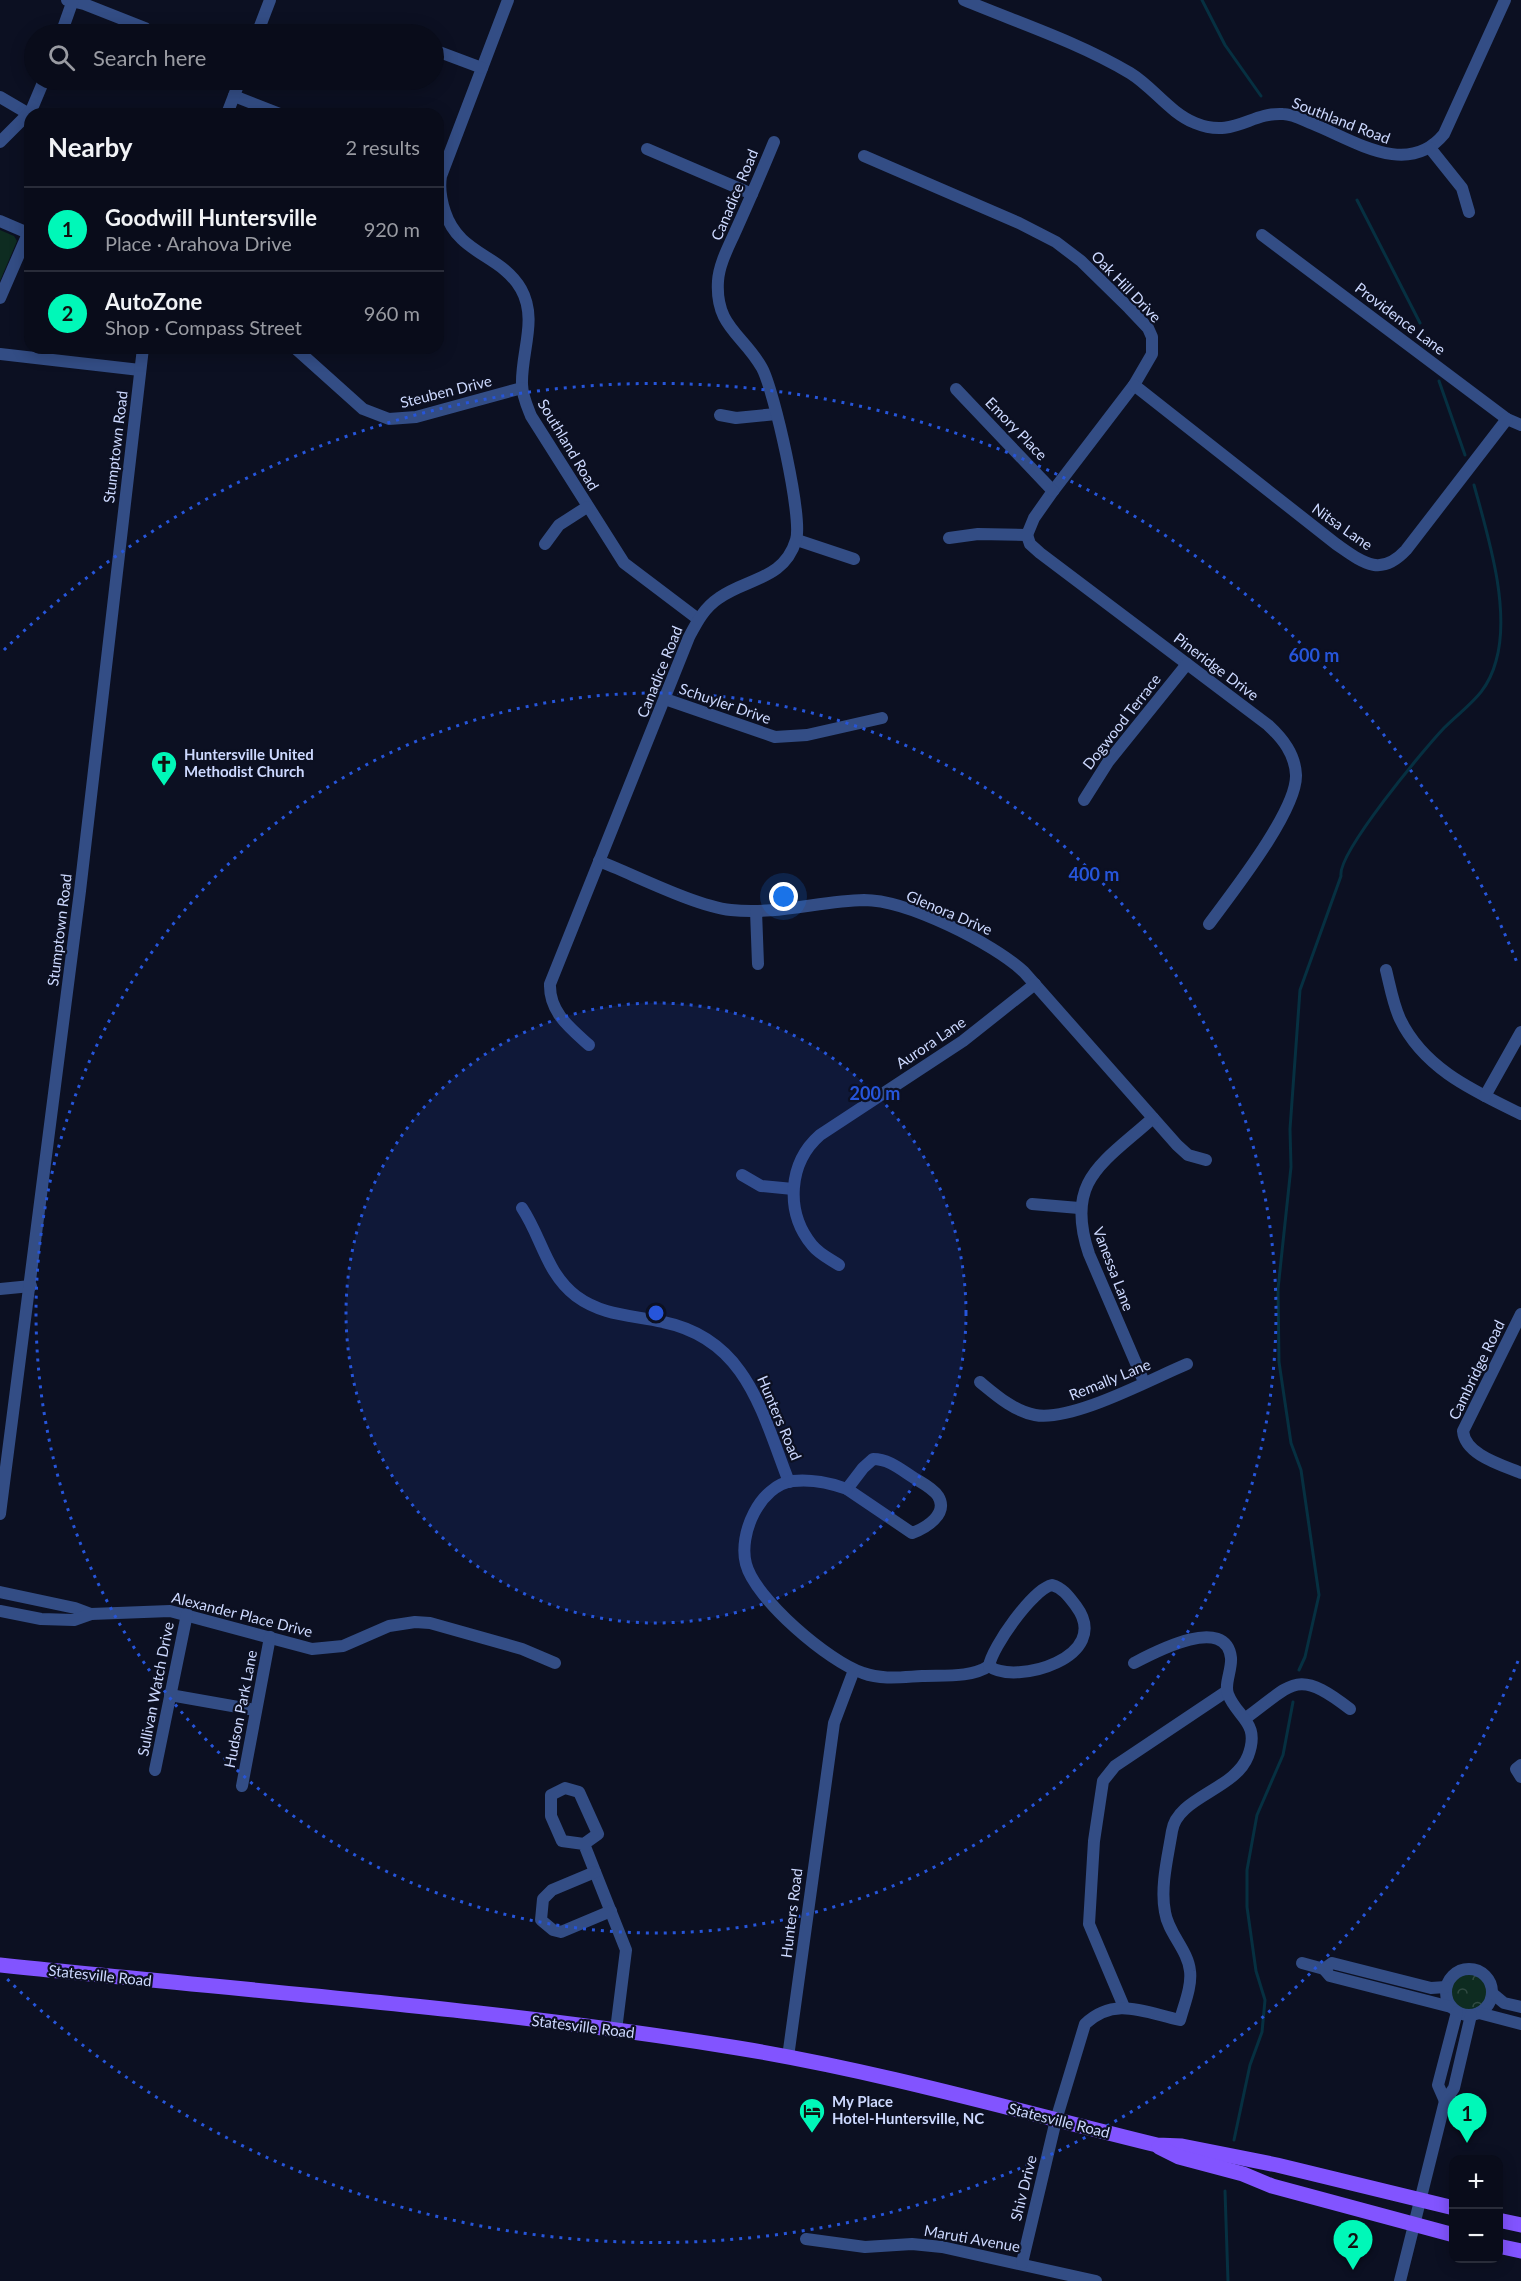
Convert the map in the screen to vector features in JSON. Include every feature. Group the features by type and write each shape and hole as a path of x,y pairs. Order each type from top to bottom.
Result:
{"main road":[{"name":"Statesville Road","path":"0,1965 616,2030 788,2057 1157,2145 1182,2146 1224,2154 1449,2207"},
{"name":"Statesville Road","path":"1157,2145 1179,2157 1449,2234"},
{"path":"1503,2221 1521,2225"},
{"path":"1503,2247 1521,2251"}],"street":[{"path":"261,24 270,0"},
{"name":"Southland Road","path":"444,168 507,0"},
{"name":"Southland Road","path":"964,0 1108,61 1142,81 1184,117 1206,126 1239,126 1267,116 1284,114 1394,156 1416,155 1431,148"},
{"path":"1469,212 1462,188 1431,148 1448,126 1505,0"},
{"path":"64,24 71,1 135,24"},
{"path":"444,54 482,68"},
{"path":"32,108 40,90"},
{"path":"230,108 236,90"},
{"path":"234,96 265,108"},
{"path":"0,98 24,111"},
{"path":"0,142 24,119"},
{"name":"Canadice Road","path":"589,1045 563,1021 555,1010 550,984 665,699 698,619 718,598 757,582 779,567 797,540 797,505 776,414 762,368 731,332 722,314 719,300 720,269 774,142"},
{"path":"647,149 752,194"},
{"name":"Oak Hill Drive","path":"864,156 1019,223 1056,242 1081,261 1148,328 1152,337 1152,354 1134,385 1053,491 1034,518 1027,535"},
{"name":"Southland Road","path":"444,210 453,232 474,251 501,267 520,287 525,298 529,323 522,388 531,416 587,507 624,563 698,619"},
{"path":"0,221 24,229"},
{"name":"Providence Lane","path":"1262,235 1508,418 1521,425"},
{"path":"0,298 24,243"},
{"path":"0,354 141,370"},
{"name":"Stumptown Road","path":"0,1514 31,1286 142,354"},
{"name":"Steuben Drive","path":"302,354 363,409 389,418 416,417 522,388"},
{"name":"Nitsa Lane","path":"1134,385 1336,544 1354,557 1377,566 1392,563 1406,550 1508,418"},
{"name":"Emory Place","path":"956,389 1053,491"},
{"path":"720,415 736,418 776,414"},
{"path":"545,544 560,525 587,507"},
{"path":"949,538 978,534 1027,535"},
{"name":"Pineridge Drive","path":"1027,535 1030,544 1040,553 1278,734 1291,755 1296,775 1293,793 1274,830 1209,924"},
{"path":"797,540 854,559"},
{"name":"Dogwood Terrace","path":"1084,800 1108,762 1187,664"},
{"name":"Schuyler Drive","path":"665,699 775,737 807,735 882,718"},
{"name":"Glenora Drive","path":"599,861 716,908 756,911 863,900 910,911 982,942 1012,961 1035,984 1188,1155 1206,1160"},
{"path":"756,911 758,964"},
{"path":"1386,970 1396,1010 1416,1046 1445,1073 1521,1114"},
{"name":"Aurora Lane","path":"839,1264 811,1244 798,1220 793,1189 800,1158 820,1135 963,1041 1035,984"},
{"path":"1485,1096 1521,1032"},
{"name":"Vanessa Lane","path":"1144,1382 1089,1254 1082,1235 1079,1208 1092,1175 1153,1118"},
{"path":"742,1175 761,1186 793,1189"},
{"path":"1032,1204 1079,1208"},
{"name":"Hunters Road","path":"522,1208 554,1273 575,1295 603,1312 681,1326 705,1337 730,1358 748,1380 789,1482"},
{"path":"0,1289 31,1286"},
{"name":"Cambridge Road","path":"1521,1314 1463,1427 1464,1439 1471,1448 1521,1473"},
{"name":"Remally Lane","path":"980,1382 1018,1409 1048,1416 1072,1412 1187,1364"},
{"name":"Hunters Road","path":"847,1489 868,1462 879,1459 890,1463 931,1489 940,1503 939,1510 930,1526 912,1533 847,1489 819,1482 789,1482 767,1496 753,1515 745,1536 746,1565 758,1588 812,1643 854,1670 874,1676 894,1678 967,1673 989,1666 1003,1672 1023,1671 1066,1658 1074,1653 1082,1641 1084,1619 1067,1595 1057,1587 1043,1588 1021,1612 992,1654 989,1666"},
{"name":"Alexander Place Drive","path":"0,1592 75,1608 91,1614"},
{"name":"Alexander Place Drive","path":"0,1611 55,1620 74,1620 91,1614 170,1611 312,1649 333,1648 388,1626 415,1622 430,1623 522,1649 555,1663"},
{"name":"Sullivan Watch Drive","path":"155,1770 187,1614"},
{"path":"1134,1663 1176,1645 1205,1636 1215,1637 1226,1645 1231,1656 1227,1691 1246,1718 1251,1742 1240,1770 1178,1815 1172,1827 1163,1898 1165,1915 1190,1971 1180,2020 1124,2007 1089,1924 1094,1840 1103,1781 1115,1766 1227,1691"},
{"name":"Hudson Park Lane","path":"242,1786 270,1638"},
{"name":"Hunters Road","path":"788,2057 834,1723 854,1670"},
{"path":"1246,1718 1278,1693 1297,1683 1317,1687 1350,1709"},
{"path":"170,1695 255,1710"},
{"path":"565,1788 579,1792 598,1834 584,1844 562,1840 551,1816 550,1795 565,1788"},
{"path":"584,1844 626,1950 616,2030"},
{"path":"595,1872 552,1890 543,1899 541,1920 553,1930 561,1932 611,1911"},
{"path":"1302,1963 1324,1969 1330,1977 1454,2010 1521,2024"},
{"path":"1324,1969 1332,1963 1431,1988 1446,1987"},
{"path":"1445,2101 1438,2085 1454,2010 1446,1987 1448,1980 1459,1970 1475,1969 1486,1975 1492,1993 1504,2003 1521,2007"},
{"path":"1400,2281 1445,2101 1454,2088 1475,2014 1486,2008 1492,1993"},
{"name":"Shiv Drive","path":"1022,2263 1056,2120 1085,2024 1096,2014 1112,2007 1124,2007"},
{"name":"Maruti Avenue","path":"806,2239 865,2247 929,2245 1022,2263 1096,2281"}],"green space":[{"path":"0,230 14,236 17,241 0,281"},
{"path":"1469,1969 1478,1970 1486,1975 1491,1983 1491,2001 1486,2009 1478,2014 1469,2015 1460,2014 1452,2009 1447,2001 1446,1992 1447,1983 1452,1975 1460,1970"}],"waterway":[{"path":"1202,0 1225,45 1261,96"},
{"path":"1357,200 1420,323"},
{"path":"1439,381 1465,455"},
{"path":"1299,1670 1305,1657 1319,1595 1301,1470 1291,1443 1279,1362 1278,1289 1291,1167 1290,1129 1300,990 1341,876 1343,864 1353,846 1419,756 1475,699 1492,673 1500,641 1499,596 1491,549 1474,485"},
{"path":"1234,2140 1250,2065 1262,2032 1265,2000 1256,1971 1247,1907 1247,1870 1257,1815 1283,1755 1293,1702"},
{"path":"1225,2191 1228,2281"}],"place":[{"name":"Huntersville United Methodist Church","path":"164,787"},
{"name":"My Place Hotel-Huntersville, NC","path":"812,2134"},
{"name":"Goodwill Huntersville","path":"1467,2143"},
{"name":"AutoZone","path":"1353,2270"}]}
